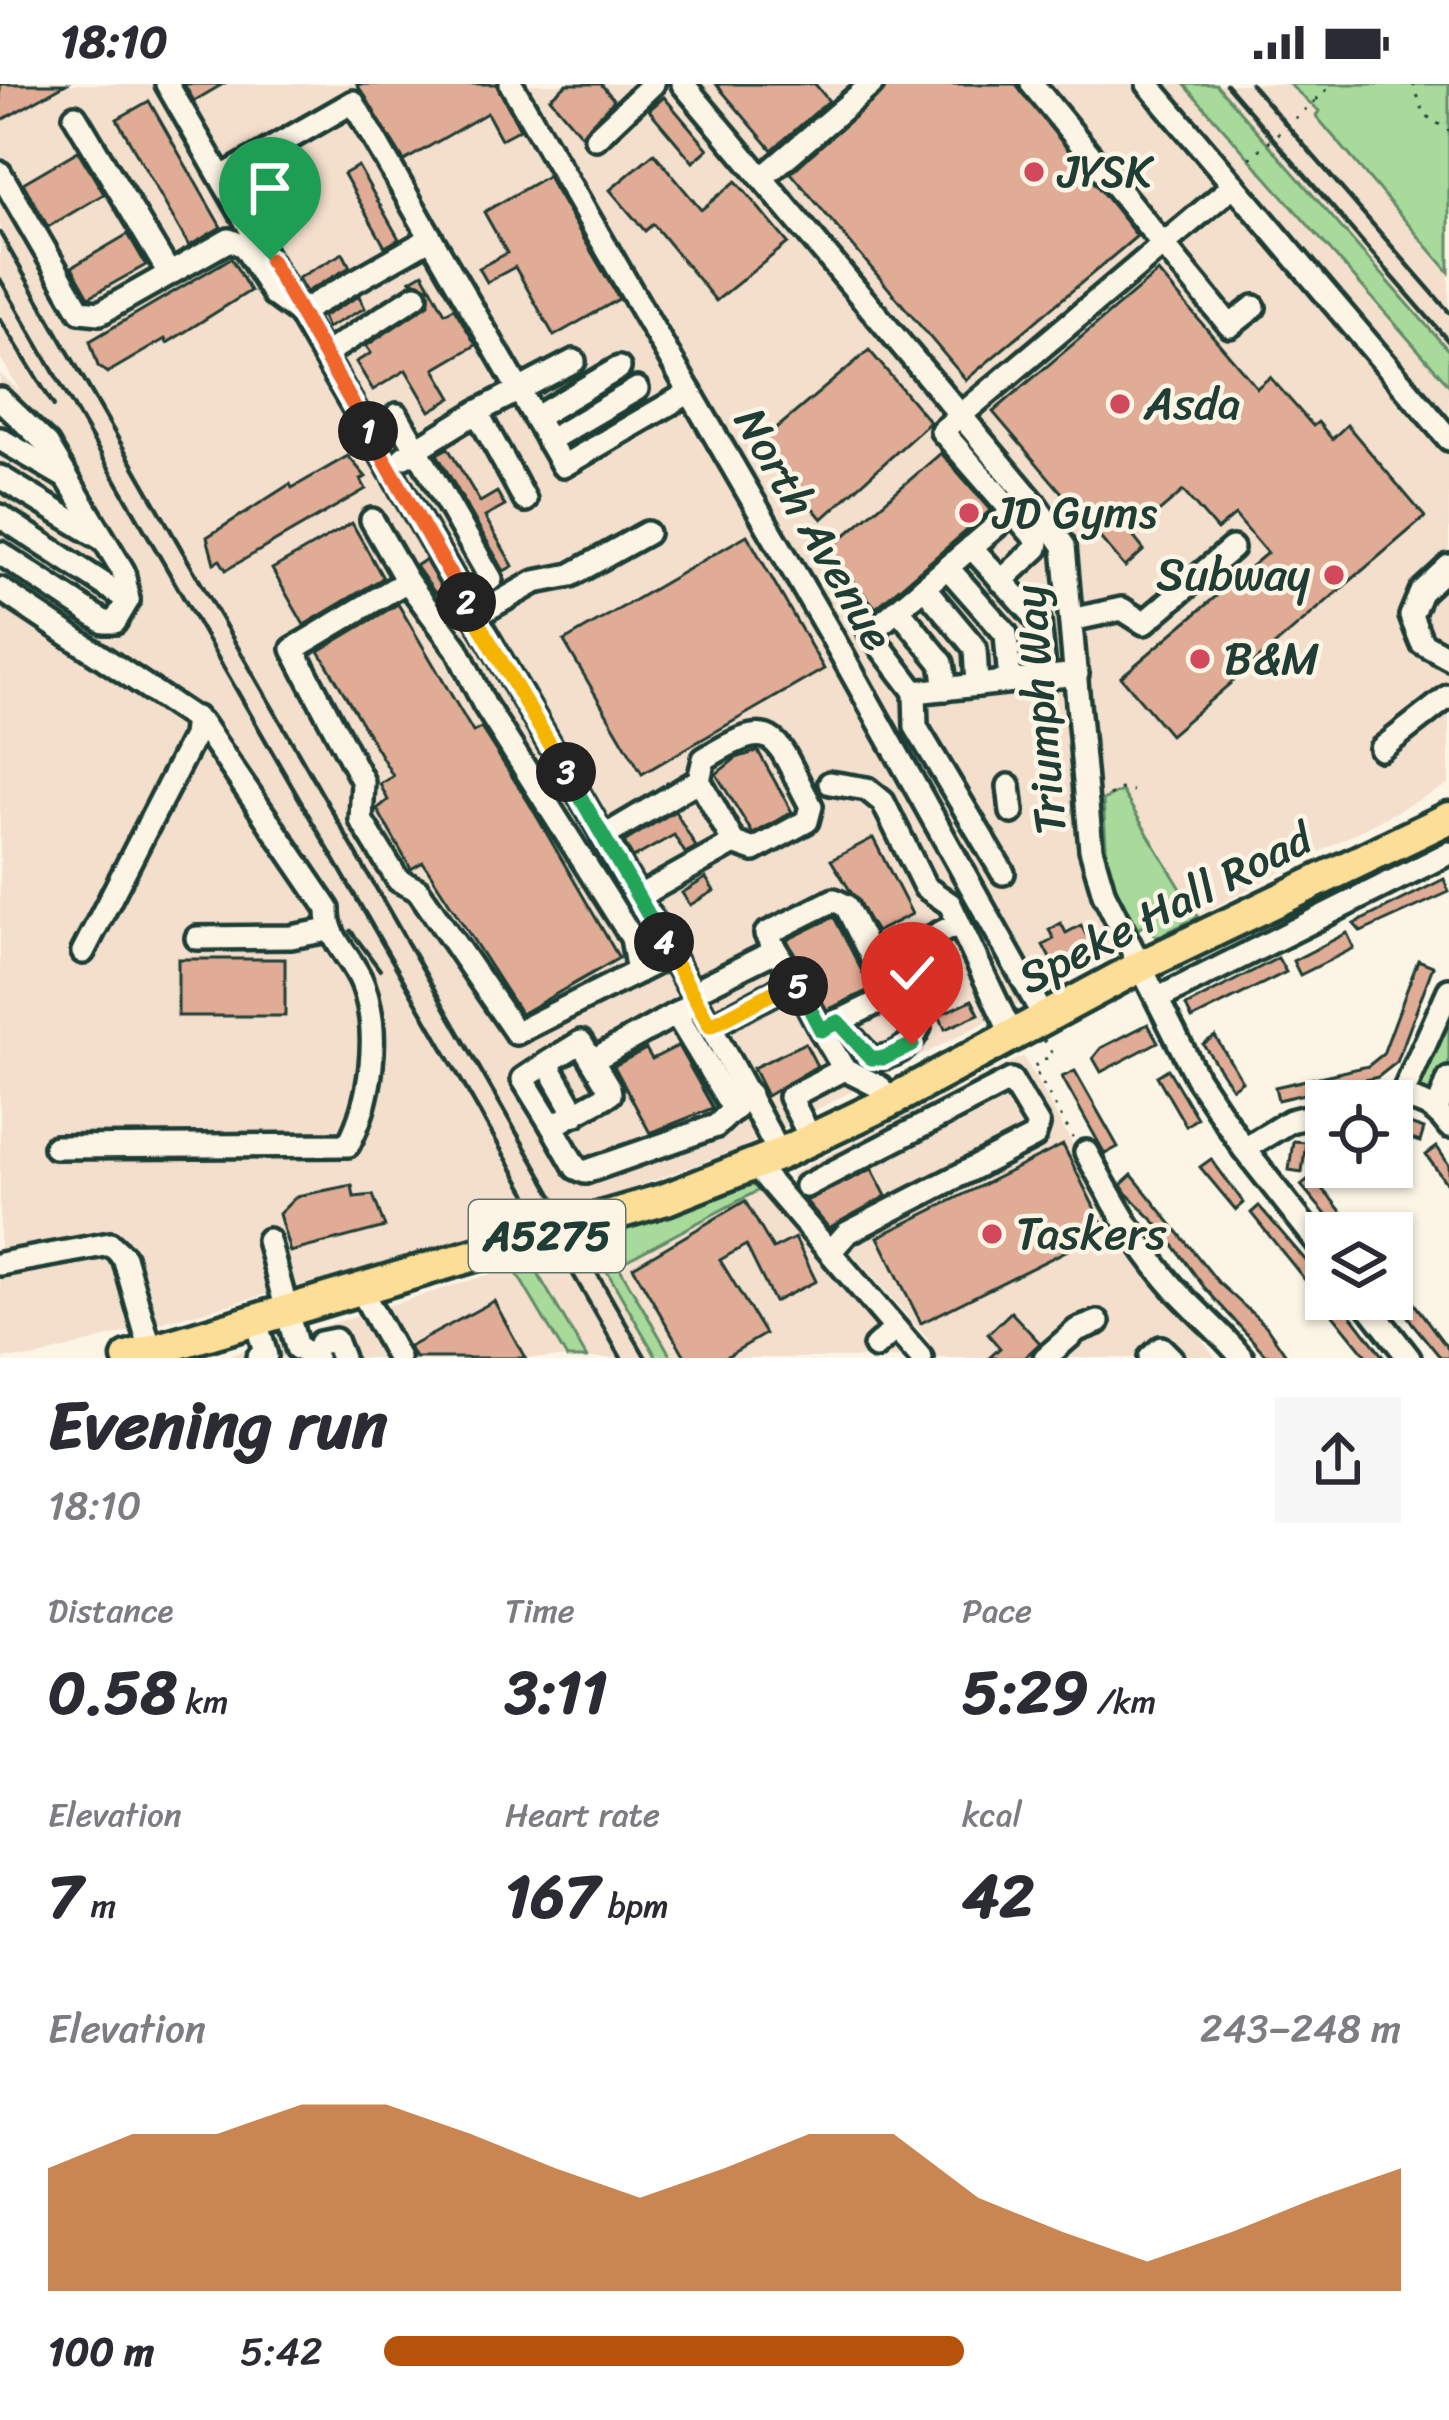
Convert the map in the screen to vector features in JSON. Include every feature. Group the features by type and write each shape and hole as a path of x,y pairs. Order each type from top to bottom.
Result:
{"highway":[{"name":"Speke Hall Road","path":"144,1356 666,1199 768,1159 887,1102 1139,967 1444,838"}],"street":[{"path":"167,84 671,955 701,994 710,1026 768,1159 830,1252 921,1358"},
{"name":"North Avenue","path":"512,84 690,392 1030,1025"},
{"path":"596,138 652,84"},
{"name":"Triumph Way","path":"683,84 962,416 1064,546 1091,849 1104,895 1198,1078 1244,1149 1305,1226"},
{"path":"762,178 872,84"},
{"path":"1033,84 1230,326 1254,308"},
{"path":"1148,84 1449,439"},
{"path":"222,177 348,93 563,466 690,392"},
{"path":"75,116 169,273"},
{"path":"0,173 80,310 100,313 229,240 244,246 274,295 299,313"},
{"path":"1001,581 1037,548 1013,511 942,431 1234,185"},
{"path":"299,313 431,238"},
{"path":"321,348 416,296"},
{"path":"389,468 477,412 574,362"},
{"path":"535,418 620,368"},
{"path":"548,441 637,389"},
{"path":"0,399 39,432 123,571 128,601 115,622 104,622 0,553"},
{"path":"477,412 525,500"},
{"path":"397,415 491,579 462,595"},
{"path":"0,439 65,477"},
{"path":"0,476 107,542"},
{"path":"1003,873 916,727 915,692 870,633 1013,511"},
{"path":"0,516 128,601"},
{"path":"373,520 632,938 638,972"},
{"path":"457,649 479,624 535,582 571,575 647,533"},
{"path":"971,547 1039,622 1046,678"},
{"path":"1071,620 1122,609 1144,622 1232,548"},
{"path":"1381,749 1446,697 1443,656 1422,644 1411,616 1420,592 1449,566"},
{"path":"947,567 1006,634 1010,682"},
{"path":"407,581 293,649 362,782 361,820 398,880 418,890 516,1033 671,955"},
{"path":"924,587 975,648 977,685"},
{"path":"0,590 196,718 321,896 328,909 328,930 355,968 370,1010 364,1104 348,1145 55,1147"},
{"path":"898,609 943,663 946,689"},
{"path":"915,692 1077,674"},
{"path":"83,952 194,736 196,718"},
{"path":"760,733 776,742 811,806 807,821 754,850 734,843 699,780 704,759 744,734 760,733"},
{"path":"603,837 699,780"},
{"path":"830,783 876,794 925,887 943,896 1030,1025"},
{"path":"1010,786 1012,812"},
{"name":"Speke Hall Road","path":"1159,998 1444,838"},
{"path":"638,897 734,843"},
{"path":"840,900 919,1028 912,1045 884,1058 871,1058 830,1026 775,951 766,934 840,900"},
{"path":"910,948 958,923"},
{"path":"197,938 290,937 328,930"},
{"path":"593,1060 775,951"},
{"path":"710,1026 795,981"},
{"path":"1409,1080 1449,991"},
{"path":"830,1026 898,992"},
{"path":"676,1014 741,1102"},
{"path":"830,1026 844,1069 880,1087 887,1102"},
{"path":"552,1126 610,1094 580,1042 523,1079 576,1168 585,1172 716,1126 741,1102"},
{"path":"547,1063 576,1114"},
{"path":"811,1139 790,1097 844,1069"},
{"path":"1413,1102 1443,1118 1449,1079"},
{"path":"806,1186 1005,1082 1017,1085 1038,1125 1034,1137 855,1228 830,1252"},
{"path":"1244,1149 1305,1117"},
{"path":"1099,1161 1127,1226 1174,1288 1213,1321 1242,1358"},
{"path":"268,1240 289,1311 287,1353"},
{"path":"0,1264 110,1244 124,1257 144,1356"},
{"path":"361,1290 398,1358"},
{"path":"1379,1320 1409,1358"},
{"path":"256,1322 287,1353"},
{"path":"1046,1358 1077,1330 1098,1322"},
{"path":"875,1347 896,1329"},
{"path":"287,1353 335,1340 342,1358"},
{"path":"1150,1358 1161,1348 1171,1358"}],"path":[{"path":"1250,158 1333,84"},
{"path":"1413,84 1425,116 1449,131"},
{"path":"1111,796 1120,789 1132,791"},
{"path":"1030,1025 1053,1054 1033,1067 1099,1161"}],"shaded area":[{"path":"0,84 1296,84 1449,262 1449,784 1157,937 1144,926 1139,928 1146,939 744,1147 569,1212 657,1358 587,1358 531,1262 553,1254 535,1222 31,1358 0,1358 0,374 20,391 0,357"},
{"path":"1023,1056 1122,1232 1216,1358 672,1358 618,1265 777,1183 922,1344 929,1341 790,1183 792,1173"},
{"path":"513,1267 567,1358 221,1358"}],"green space":[{"path":"1184,84 1216,84 1449,351 1449,385"},
{"path":"1289,84 1449,84 1449,272 1316,116 1319,111"},
{"path":"1122,791 1198,917 1157,937 1144,925 1138,929 1108,874 1103,800"},
{"path":"1449,991 1449,1079 1437,1110 1413,1100 1413,1080 1409,1080"},
{"path":"748,1181 759,1190 618,1265 672,1358 657,1358 590,1242"},
{"path":"531,1262 587,1358 567,1358 513,1267"}],"building":[{"path":"0,84 66,84 0,121"},
{"path":"184,84 223,84 194,101"},
{"path":"357,84 496,84 520,129 501,139 487,113 404,161"},
{"path":"567,84 601,84 614,100 581,135 550,98"},
{"path":"716,84 815,84 829,101 772,150"},
{"path":"889,84 1016,84 1137,236 966,380 791,173"},
{"path":"664,97 708,149 693,162 649,110"},
{"path":"149,101 221,227 189,246 117,119"},
{"path":"78,151 104,194 48,227 23,183"},
{"path":"654,153 701,210 736,181 788,243 716,301 653,224 645,231 610,190"},
{"path":"358,166 399,239 385,247 344,174"},
{"path":"547,176 619,299 554,336 515,267 487,282 479,268 507,253 484,212"},
{"path":"128,234 146,265 89,297 72,267"},
{"path":"343,253 350,267 306,292 298,278"},
{"path":"231,258 250,291 167,343 165,339 107,373 98,366 90,341"},
{"path":"1158,272 1257,388 1270,377 1313,426 1318,422 1332,439 1347,425 1425,517 1170,735 1121,677 1267,553 1235,515 1217,530 1183,491 1132,535 1144,550 1125,567 993,412"},
{"path":"423,273 445,313 454,308 476,345 435,369 452,398 430,411 406,370 373,390 356,362 371,353 366,346 429,304 428,287 411,280"},
{"path":"359,296 365,308 327,328 322,317"},
{"path":"869,350 930,422 822,519 758,444"},
{"path":"448,448 480,502 497,492 505,506 485,517 513,566 504,571 437,454"},
{"path":"941,453 991,510 876,608 827,551"},
{"path":"348,456 366,477 361,480 366,489 226,570 220,560 214,563 207,537 290,484 292,488"},
{"path":"352,523 383,578 304,625 272,569"},
{"path":"747,535 824,669 642,774 564,641"},
{"path":"425,560 442,589 435,593 416,566"},
{"path":"398,604 473,732 481,728 529,803 619,958 521,1014 423,862 411,869 377,809 388,800 380,784 393,776 319,651"},
{"path":"758,751 792,812 753,834 716,774 736,758"},
{"path":"675,811 696,847 685,853 674,835 633,858 624,842"},
{"path":"873,838 912,914 876,932 831,860"},
{"path":"706,878 714,891 690,905 682,893"},
{"path":"1444,879 1449,892 1361,932 1354,924"},
{"path":"834,917 864,975 877,986 827,1010 787,940"},
{"path":"1061,923 1066,933 1081,925 1092,946 1054,966 1043,945 1054,939 1049,930"},
{"path":"1347,933 1354,948 1300,975 1293,961"},
{"path":"1278,958 1286,972 1192,1019 1186,1006"},
{"path":"178,959 285,959 285,1016 178,1016"},
{"path":"1418,960 1433,966 1397,1062 1378,1077 1365,1080 1306,1080 1368,1066 1383,1054"},
{"path":"972,1000 979,1014 945,1029 939,1015"},
{"path":"1148,1024 1158,1042 1101,1072 1093,1058 1101,1048"},
{"path":"1215,1036 1242,1081 1232,1088 1203,1044"},
{"path":"805,1043 817,1066 767,1096 753,1068"},
{"path":"678,1046 713,1108 650,1133 614,1066 646,1049 652,1059"},
{"path":"1168,1069 1197,1118 1186,1126 1157,1076"},
{"path":"1075,1071 1118,1147 1105,1154 1062,1077"},
{"path":"1305,1080 1305,1094 1278,1100 1275,1087"},
{"path":"1413,1125 1424,1129 1420,1142 1413,1140"},
{"path":"1293,1141 1305,1142 1302,1172 1289,1170"},
{"name":"Taskers","path":"1063,1145 1106,1231 921,1323 878,1237"},
{"path":"1437,1147 1449,1165 1449,1187 1426,1155"},
{"path":"1211,1159 1244,1203 1236,1210 1200,1167"},
{"path":"872,1169 886,1196 829,1228 806,1201"},
{"path":"1132,1175 1218,1282 1266,1326 1288,1358 1265,1354 1204,1287 1160,1227 1126,1193 1121,1185"},
{"path":"1305,1182 1305,1188 1321,1188 1341,1212 1324,1212 1301,1185"},
{"path":"352,1185 354,1197 373,1195 385,1227 290,1252 279,1214 297,1196"},
{"path":"745,1201 773,1249 795,1238 816,1281 774,1302 746,1245 720,1260 765,1334 724,1358 686,1358 633,1267"},
{"path":"1259,1206 1305,1260 1305,1280 1251,1213"},
{"path":"494,1301 525,1358 415,1358 409,1347"},
{"path":"1413,1302 1449,1350 1449,1358 1441,1358 1413,1324"},
{"path":"1011,1312 1040,1343 1024,1358 989,1358 1000,1348 988,1334"},
{"path":"1337,1320 1355,1320 1384,1358 1368,1358"}],"railway":[{"path":"1226,84 1449,342"},
{"path":"1251,84 1449,312"},
{"path":"0,233 646,1358"},
{"path":"0,279 621,1358"},
{"path":"0,319 54,406"},
{"path":"351,931 380,970"}],"place":[{"name":"JYSK","path":"1034,172"},
{"name":"Asda","path":"1120,404"},
{"name":"JD Gyms","path":"969,513"},
{"name":"Subway","path":"1334,575"},
{"name":"B&M","path":"1200,659"},
{"name":"Taskers","path":"992,1234"}],"route":[{"path":"270,260 710,1026 795,981 821,1030 838,1022 856,1048 871,1058 884,1058 912,1045"}]}
